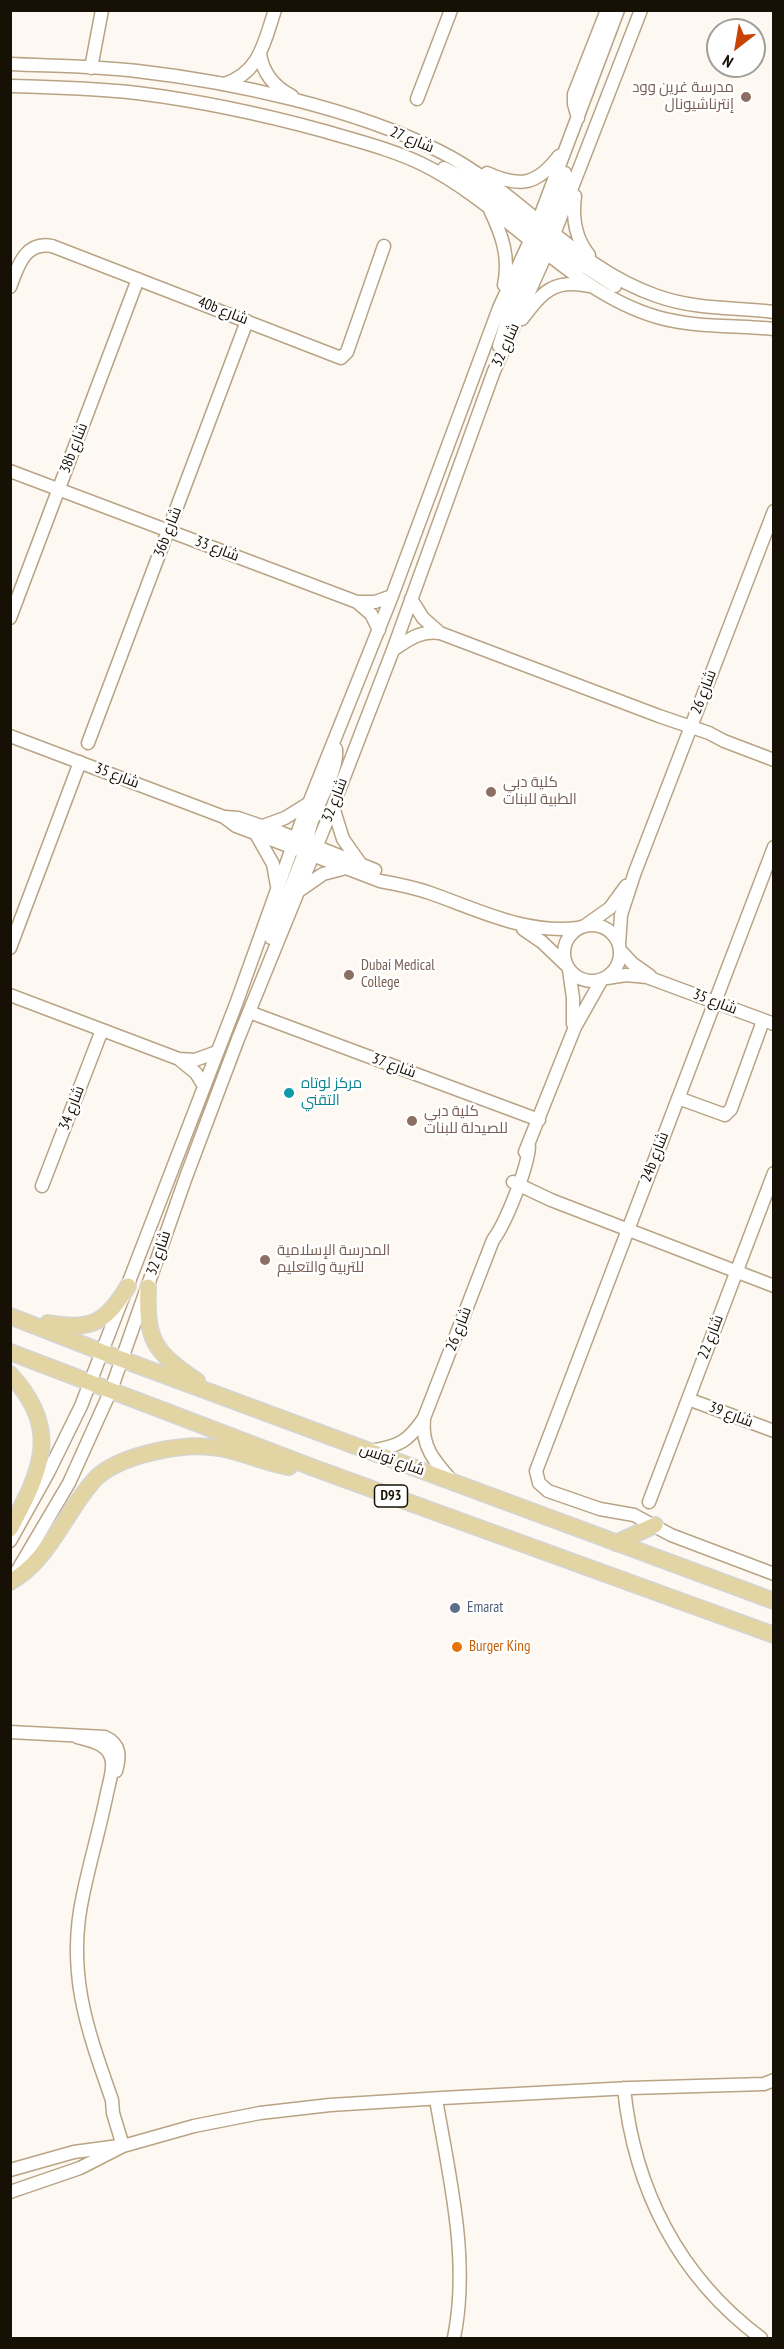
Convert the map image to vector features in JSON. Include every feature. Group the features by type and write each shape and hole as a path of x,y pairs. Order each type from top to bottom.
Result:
{"main road":[{"path":"12,1317 65,1326 84,1326 111,1312 128,1286"},
{"path":"148,1287 147,1323 154,1343 169,1362 217,1394"},
{"name":"شارع تونس","path":"12,1317 774,1601"},
{"name":"D93","path":"10,1352 314,1468 774,1635"},
{"path":"10,1374 33,1406 42,1440 38,1475 10,1529"},
{"path":"10,1582 37,1562 97,1477 127,1459 180,1448 205,1446 230,1450 287,1467 314,1468"},
{"path":"616,1543 655,1525"}],"street":[{"path":"91,68 102,10"},
{"path":"224,84 244,76 252,67 260,54 275,10"},
{"path":"417,99 451,10"},
{"path":"494,371 507,321 543,236 575,145 578,117 573,105 574,94 607,10"},
{"name":"شارع 32","path":"10,1541 65,1440 90,1382 277,892 333,806 393,650 494,371 511,335 543,236 568,142 618,10"},
{"name":"شارع 32","path":"10,1582 69,1484 111,1390 186,1177 264,973 300,891 310,802 379,630 499,308 576,179 641,10"},
{"path":"260,54 261,63 270,80 301,102"},
{"name":"شارع 27","path":"10,64 135,71 224,84 301,102 405,136 459,161 543,236 592,286 633,309 678,322 774,328"},
{"name":"شارع 27","path":"10,86 136,93 233,108 361,141 422,164 488,206 604,271 655,296 707,308 774,312"},
{"path":"459,161 512,183 524,182 543,175 568,142"},
{"path":"422,164 444,168 464,178 609,283 631,293 655,296"},
{"path":"576,179 573,208 575,229 582,246 604,271"},
{"path":"488,206 502,236 507,263 499,308"},
{"name":"40b شارع","path":"10,287 26,252 38,245 45,245 248,321 335,357 344,356 347,352 384,246"},
{"name":"38b شارع","path":"10,618 138,279"},
{"path":"511,335 537,299 549,289 567,283 592,286"},
{"name":"36b شارع","path":"88,743 248,321"},
{"name":"شارع 33","path":"10,471 357,602 371,614 379,630"},
{"name":"شارع 26","path":"620,948 621,915 635,872 774,511"},
{"name":"شارع 33","path":"357,602 375,602 392,596"},
{"path":"411,599 423,618 440,633"},
{"path":"393,650 414,636 431,632 440,633 659,716 666,723 690,729 711,740 724,741 774,760"},
{"name":"شارع 35","path":"10,736 224,817 235,817 259,830 361,864 395,882 514,924 545,930 582,927"},
{"path":"264,973 264,955 336,761 334,742"},
{"path":"10,948 80,762"},
{"path":"277,892 276,874 259,830 293,814 310,802"},
{"path":"333,806 343,839 361,864"},
{"name":"شارع 35","path":"305,847 346,868 380,880 395,882"},
{"name":"24b شارع","path":"634,1515 600,1509 548,1491 538,1483 537,1467 774,847"},
{"path":"300,891 323,874 346,868"},
{"name":"شارع 26","path":"582,927 610,908 635,872"},
{"name":"شارع 35","path":"514,924 542,942 567,967"},
{"path":"595,925 610,931 620,948 617,967 603,980 583,980 567,967 564,957 566,940 582,927 595,925"},
{"name":"شارع 35","path":"620,948 640,970 657,980 769,1023"},
{"name":"شارع 26","path":"567,967 573,998 570,1040"},
{"name":"شارع 35","path":"603,980 626,975 657,980"},
{"name":"شارع 26","path":"454,1483 427,1450 423,1430 424,1418 493,1240 496,1226 527,1161 529,1146 570,1040 586,1003 603,980"},
{"path":"10,995 179,1059 195,1060 217,1052"},
{"name":"شارع 37","path":"249,1012 539,1120"},
{"path":"678,1098 725,1115 731,1109 769,1023"},
{"name":"شارع 34","path":"42,1186 102,1030"},
{"path":"179,1059 196,1073 204,1086"},
{"name":"شارع 22","path":"649,1502 774,1173"},
{"path":"514,1187 536,1199 551,1200 774,1286"},
{"name":"شارع 39","path":"688,1399 774,1431"},
{"name":"شارع 26","path":"369,1451 398,1445 406,1440 424,1418"},
{"path":"634,1515 671,1535 774,1574"},
{"path":"634,1515 640,1531"},
{"path":"10,1732 77,1737 102,1745 111,1758 103,1813 82,1897 77,1965 84,2019 128,2145"},
{"path":"737,2084 760,2079 774,2069"},
{"path":"10,2170 74,2152 128,2145 194,2126 260,2113 330,2105 439,2098 627,2088 764,2084 774,2080"},
{"path":"627,2088 630,2127 647,2192 676,2248 713,2296 761,2338"},
{"path":"439,2098 446,2126 444,2135 460,2266 454,2338"},
{"path":"10,2192 80,2168 128,2145"}],"place":[{"name":"مدرسة غرين وود إنترناشيونال","path":"746,97"},
{"name":"كلية دبي الطبية للبنات","path":"491,792"},
{"name":"Dubai Medical College","path":"349,975"},
{"name":"مركز لوتاه التقني","path":"289,1093"},
{"name":"كلية دبي للصيدلة للبنات","path":"412,1121"},
{"name":"المدرسة الإسلامية للتربية والتعليم","path":"265,1260"},
{"name":"Emarat","path":"455,1608"},
{"name":"Burger King","path":"457,1647"}]}
